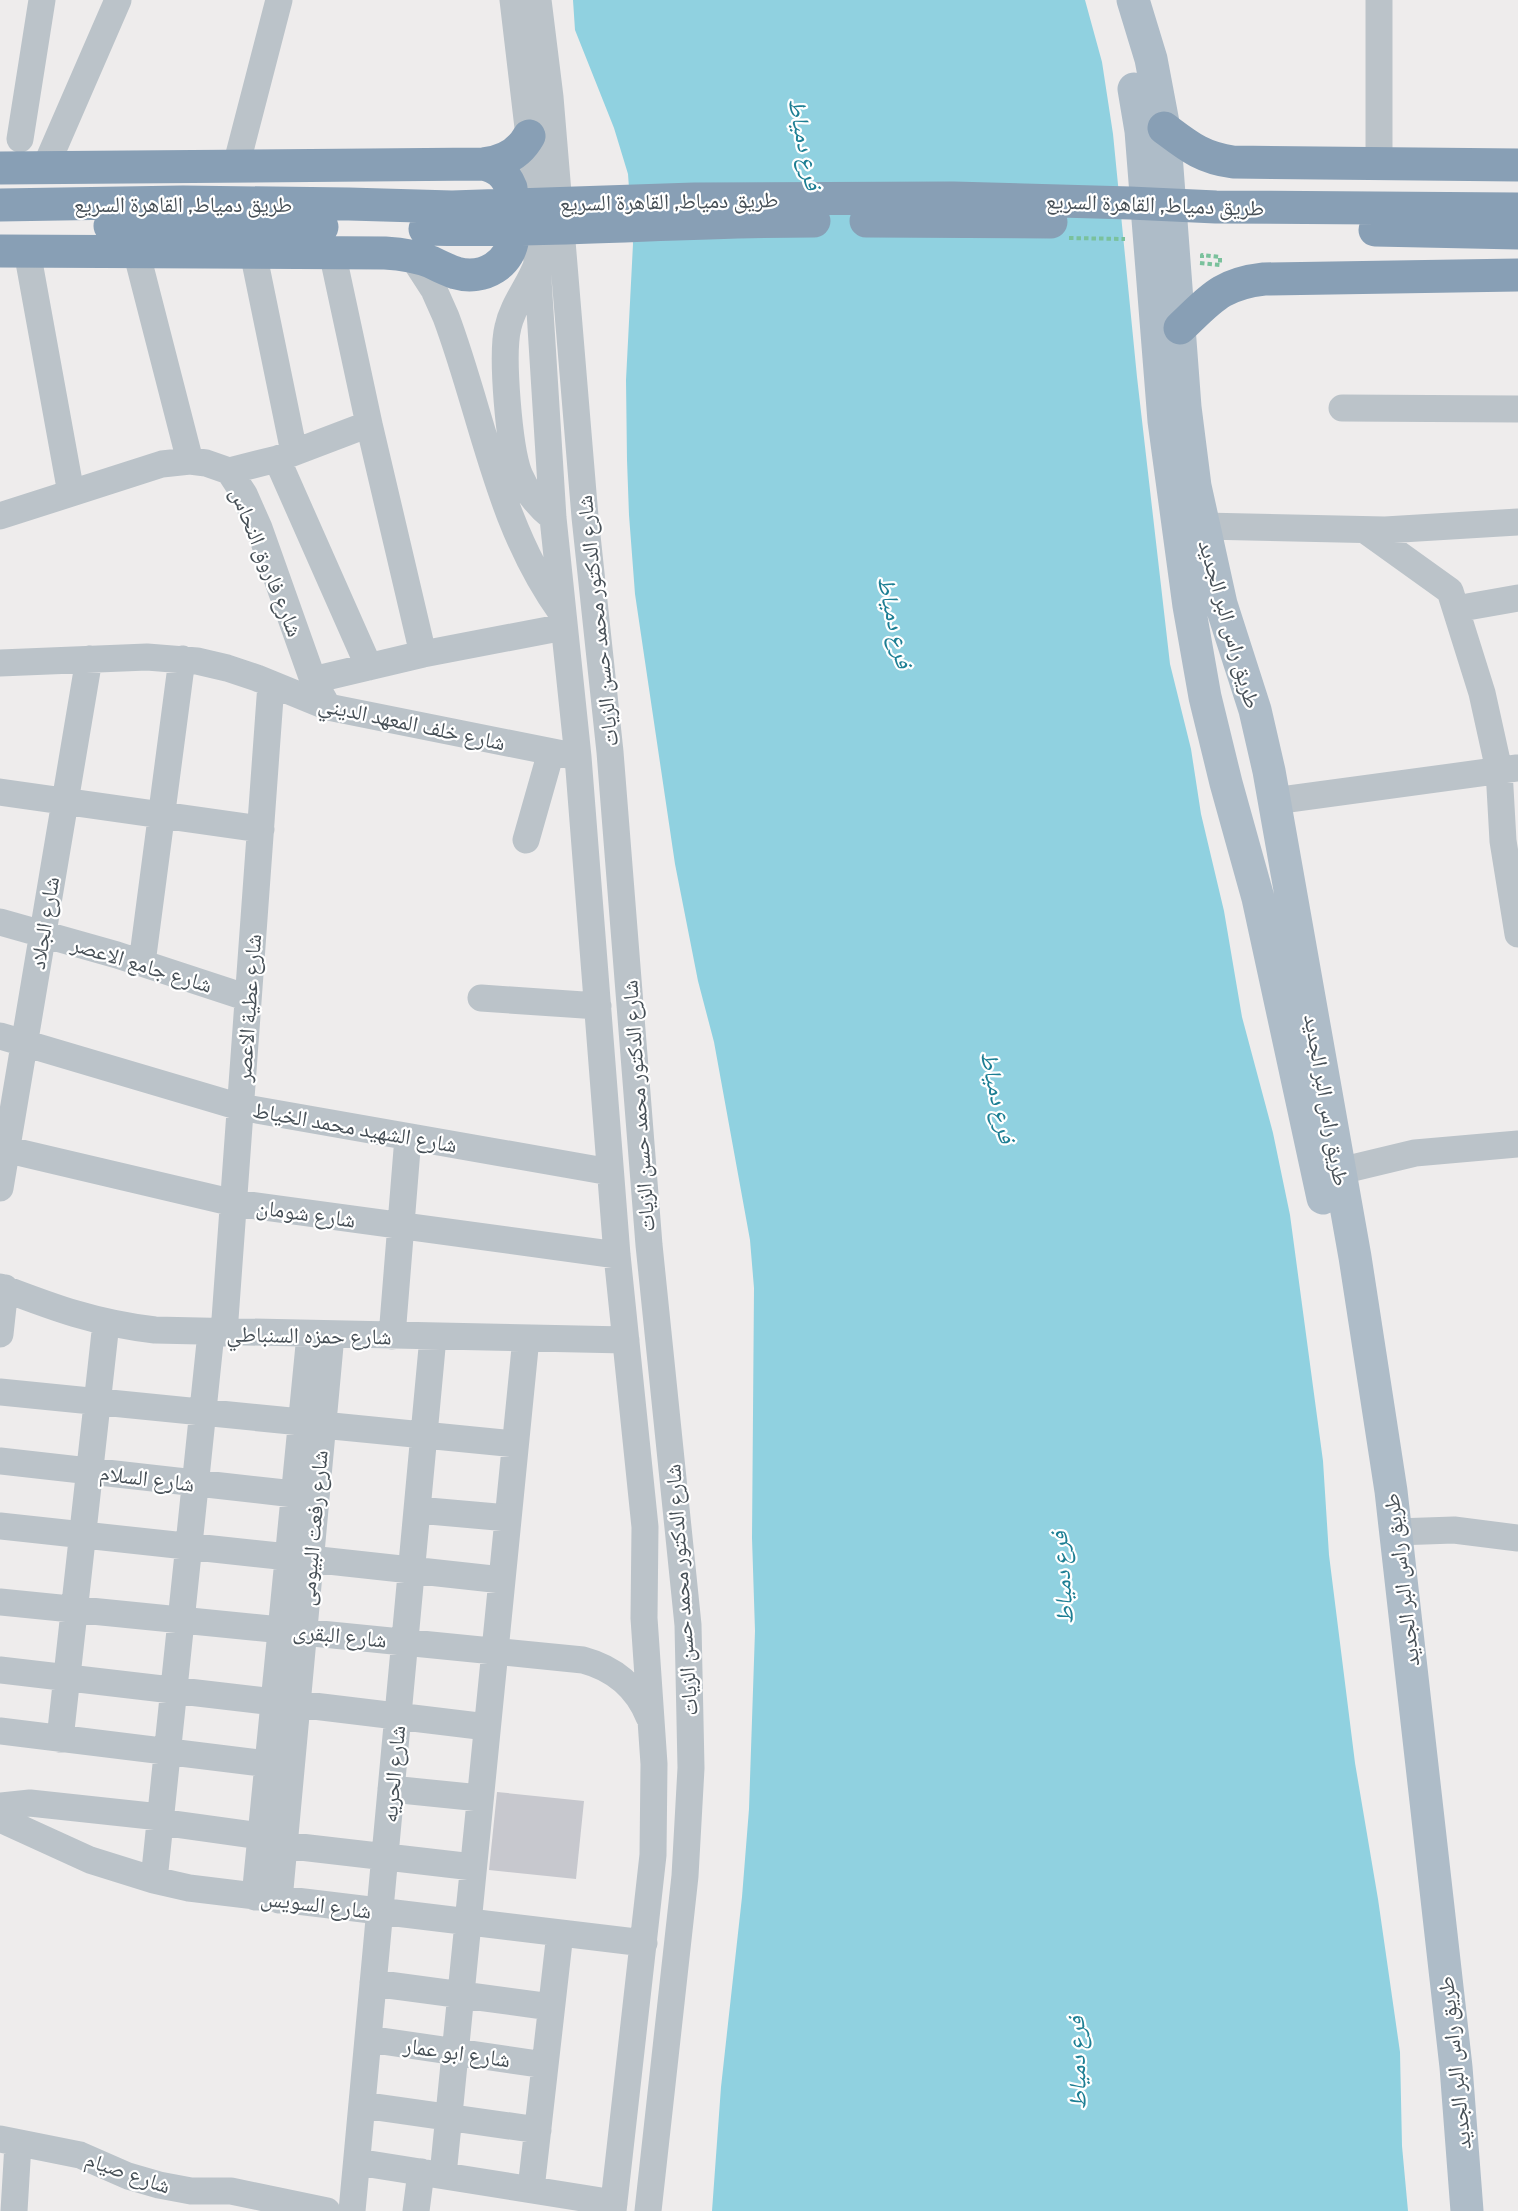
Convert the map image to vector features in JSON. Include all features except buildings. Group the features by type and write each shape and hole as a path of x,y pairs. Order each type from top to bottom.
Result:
{"highway":[{"path":"1164,128 1192,149 1219,160 1518,165"},
{"path":"0,168 49,159 237,166 483,164 498,162 510,156 529,136"},
{"path":"1384,163 1372,191 1368,213 1369,224 1382,255 1407,276"},
{"path":"14,251 253,252 343,228 385,252 412,256 454,273 474,275 493,269 507,255 513,236 512,188 507,178 499,170 483,164"},
{"name":"طريق دمياط, القاهرة السريع","path":"0,227 343,228 452,207 694,199 953,198 1130,203 1463,220 1518,233"},
{"name":"طريق دمياط, القاهرة السريع","path":"0,205 183,202 343,228"},
{"name":"طريق دمياط, القاهرة السريع","path":"1463,220 1518,209"},
{"path":"1180,328 1210,298 1226,288 1245,281 1518,275"}],"main road":[{"name":"طريق راس البر الجديد","path":"1111,0 1128,62 1141,131 1155,329 1166,444 1181,560 1205,697 1258,898 1327,1216 1347,1327 1376,1536 1436,2070 1447,2211"},
{"name":"طريق راس البر الجديد","path":"1133,0 1151,59 1164,128 1189,447 1203,526 1221,604 1263,740 1370,1350 1396,1532 1454,2055 1467,2211"},
{"path":"1205,697 1222,706 1232,704 1240,699 1245,690 1245,681"}],"street":[{"path":"42,0 10,135 49,159 118,0"},
{"path":"237,166 279,0"},
{"name":"شارع الدكتور محمد حسن الزيات","path":"513,0 529,136 553,518 578,757 617,1255 644,1516 644,1598 654,1785 654,1836 614,2207"},
{"name":"شارع الدكتور محمد حسن الزيات","path":"538,0 550,97 585,518 610,752 649,1245 685,1589 689,1661 690,1768 685,1876 648,2211"},
{"path":"1378,0 1384,163"},
{"path":"343,228 369,424 423,654"},
{"path":"14,251 71,493"},
{"path":"136,251 190,460"},
{"path":"253,252 286,455 369,667"},
{"path":"313,680 564,621 538,578 518,537 446,317 434,290 412,256"},
{"path":"537,263 509,323 505,359 515,461 529,492 553,518"},
{"path":"1342,408 1518,409"},
{"path":"229,471 286,455 369,424"},
{"name":"شارع فاروق النحاس","path":"0,516 162,464 190,460 229,471 244,494 259,528 313,680 328,707"},
{"path":"1203,526 1365,530 1423,529 1518,522"},
{"path":"1365,530 1450,591 1509,769 1503,842 1518,934"},
{"path":"1456,609 1518,598"},
{"name":"شارع خلف المعهد الديني","path":"2,670 89,659 147,657 182,659 227,668 328,707 578,757"},
{"name":"شارع الجلاد","path":"0,1188 3,1149 26,1043 42,934 89,659"},
{"path":"142,963 182,659"},
{"name":"شارع عطية الاعصر","path":"154,1880 202,1412 217,1333 234,1203 271,684"},
{"path":"526,840 551,752"},
{"path":"1274,801 1509,769"},
{"path":"0,792 261,829"},
{"name":"شارع جامع الاعصر","path":"0,922 142,963 248,998"},
{"path":"481,998 597,1006"},
{"name":"شارع الشهيد محمد الخياط","path":"0,1035 240,1107 610,1172"},
{"path":"392,1336 408,1137"},
{"path":"1340,1171 1415,1153 1518,1144"},
{"name":"شارع شومان","path":"3,1149 234,1203 617,1255"},
{"path":"0,1334 2,1287"},
{"name":"شارع حمزه السنباطي","path":"2,1287 63,1312 106,1323 155,1330 626,1340"},
{"path":"60,1739 106,1323"},
{"name":"شارع رفعت البيومى","path":"267,1898 320,1335"},
{"name":"شارع الحريه","path":"352,2211 433,1337"},
{"path":"416,2211 432,2174 448,2117 526,1338"},
{"path":"0,1392 515,1444"},
{"name":"شارع رفعت البيومى","path":"299,1558 294,1494 312,1424"},
{"name":"شارع السلام","path":"0,1461 294,1494"},
{"path":"417,1510 508,1518"},
{"path":"0,1526 502,1580"},
{"path":"1396,1532 1454,1530 1518,1538"},
{"path":"644,1598 658,1604 666,1603 677,1598 685,1589"},
{"name":"شارع البقرى","path":"0,1602 583,1660 600,1665 629,1685 645,1707 651,1723"},
{"path":"647,1664 656,1656 667,1652 679,1654 689,1661"},
{"path":"0,1670 488,1727"},
{"name":"شارع رفعت البيومى","path":"272,1840 268,1764 285,1703"},
{"path":"0,1731 268,1764"},
{"path":"391,1789 480,1798"},
{"path":"0,1806 30,1803 160,1820 385,1857 473,1867"},
{"name":"شارع السويس","path":"0,1819 90,1860 154,1880 207,1891 644,1943"},
{"path":"531,2189 560,1933"},
{"path":"373,1983 551,2007"},
{"name":"شارع ابو عمار","path":"368,2039 545,2065"},
{"path":"362,2105 538,2130"},
{"path":"9,2141 14,2211"},
{"name":"شارع صيام","path":"9,2141 80,2155 128,2176 169,2188 240,2192 327,2211"},
{"path":"357,2162 531,2189 614,2207"}],"path":[{"path":"1200,264 1220,265 1220,257 1202,255"}],"water":[{"name":"فرع دمياط","path":"573,0 1085,0 1102,62 1113,134 1137,377 1170,664 1191,749 1201,814 1224,911 1242,1017 1273,1133 1290,1215 1323,1461 1329,1555 1355,1763 1378,1899 1400,2052 1402,2146 1408,2211 712,2211 721,2087 742,1897 749,1809 755,1631 752,1538 754,1288 750,1240 714,1042 698,981 675,864 635,594 627,460 626,380 633,244 628,174 614,128 575,30"}]}
